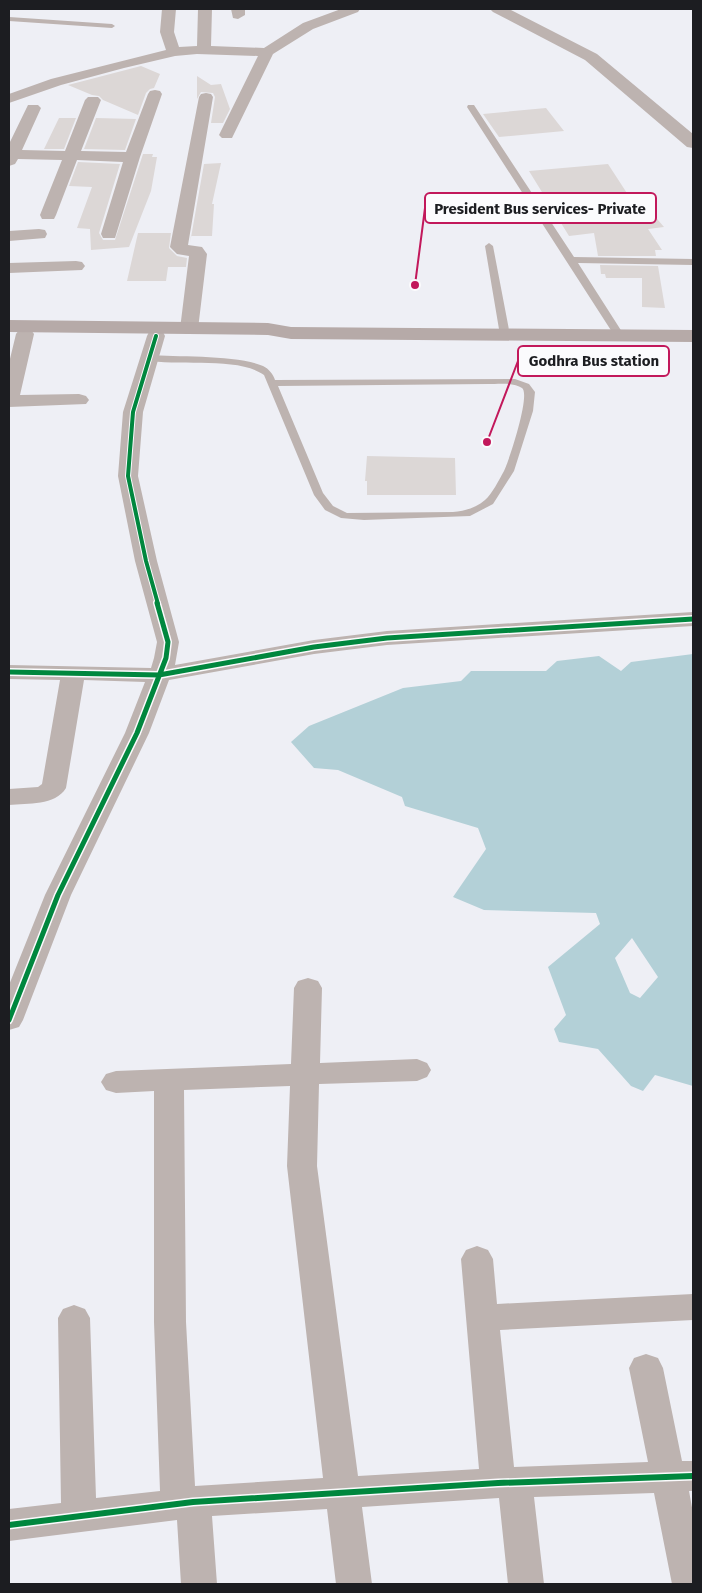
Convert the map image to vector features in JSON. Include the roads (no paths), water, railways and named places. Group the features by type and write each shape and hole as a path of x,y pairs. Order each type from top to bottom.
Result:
{"main road":[{"path":"14,331 189,328 268,329 291,333"},
{"path":"14,331 156,336 266,336 291,333 693,336"}],"street":[{"path":"169,9 166,34 175,52"},
{"path":"204,50 205,9"},
{"path":"227,135 267,52 308,26 353,9"},
{"path":"498,9 591,57 693,143"},
{"path":"9,100 56,82 121,64 175,52 204,50 267,52"},
{"path":"109,234 132,157 155,94"},
{"path":"189,328 198,254 196,251 178,247 206,97"},
{"path":"48,215 93,100"},
{"path":"34,108 10,157 132,157"},
{"path":"9,236 39,234"},
{"path":"9,268 76,266"},
{"path":"14,331 9,401 79,400"},
{"path":"9,1020 58,895 137,733 166,658 168,642 146,561 128,476 133,412 156,336"},
{"path":"9,672 159,675 314,647 387,638 693,619"},
{"path":"9,797 43,794 54,788 73,674"},
{"path":"308,988 302,1166 354,1584"},
{"path":"116,1082 417,1070"},
{"path":"169,1080 171,1330 186,1504 199,1584"},
{"path":"477,1260 483,1318 506,1482 526,1584"},
{"path":"483,1318 693,1307"},
{"path":"74,1318 79,1516"},
{"path":"646,1368 681,1477 690,1584"},
{"path":"9,1525 186,1504 506,1482 681,1477"}],"lane":[{"path":"9,19 112,26"},
{"path":"470,108 572,260 619,336"},
{"path":"489,246 505,334"},
{"path":"572,260 693,262"},
{"path":"149,358 238,363 260,368 268,374 271,383 318,493 328,508 345,516 453,515 481,508 489,502 509,471 528,411 530,392 526,386 515,382 271,383"}],"water":[{"path":"693,654 693,1086 655,1075 643,1091 631,1086 598,1049 559,1042 554,1029 566,1015 548,967 600,924 596,913 484,910 453,897 486,849 478,828 405,806 402,797 338,770 314,768 291,742 309,726 403,688 461,681 471,671 546,671 557,661 599,656 621,671 631,662","holes":["632,938 658,977 640,998 630,993 615,958"]}],"place":[{"name":"President Bus services- Private","path":"415,285"},
{"name":"Godhra Bus station","path":"487,442"}]}
